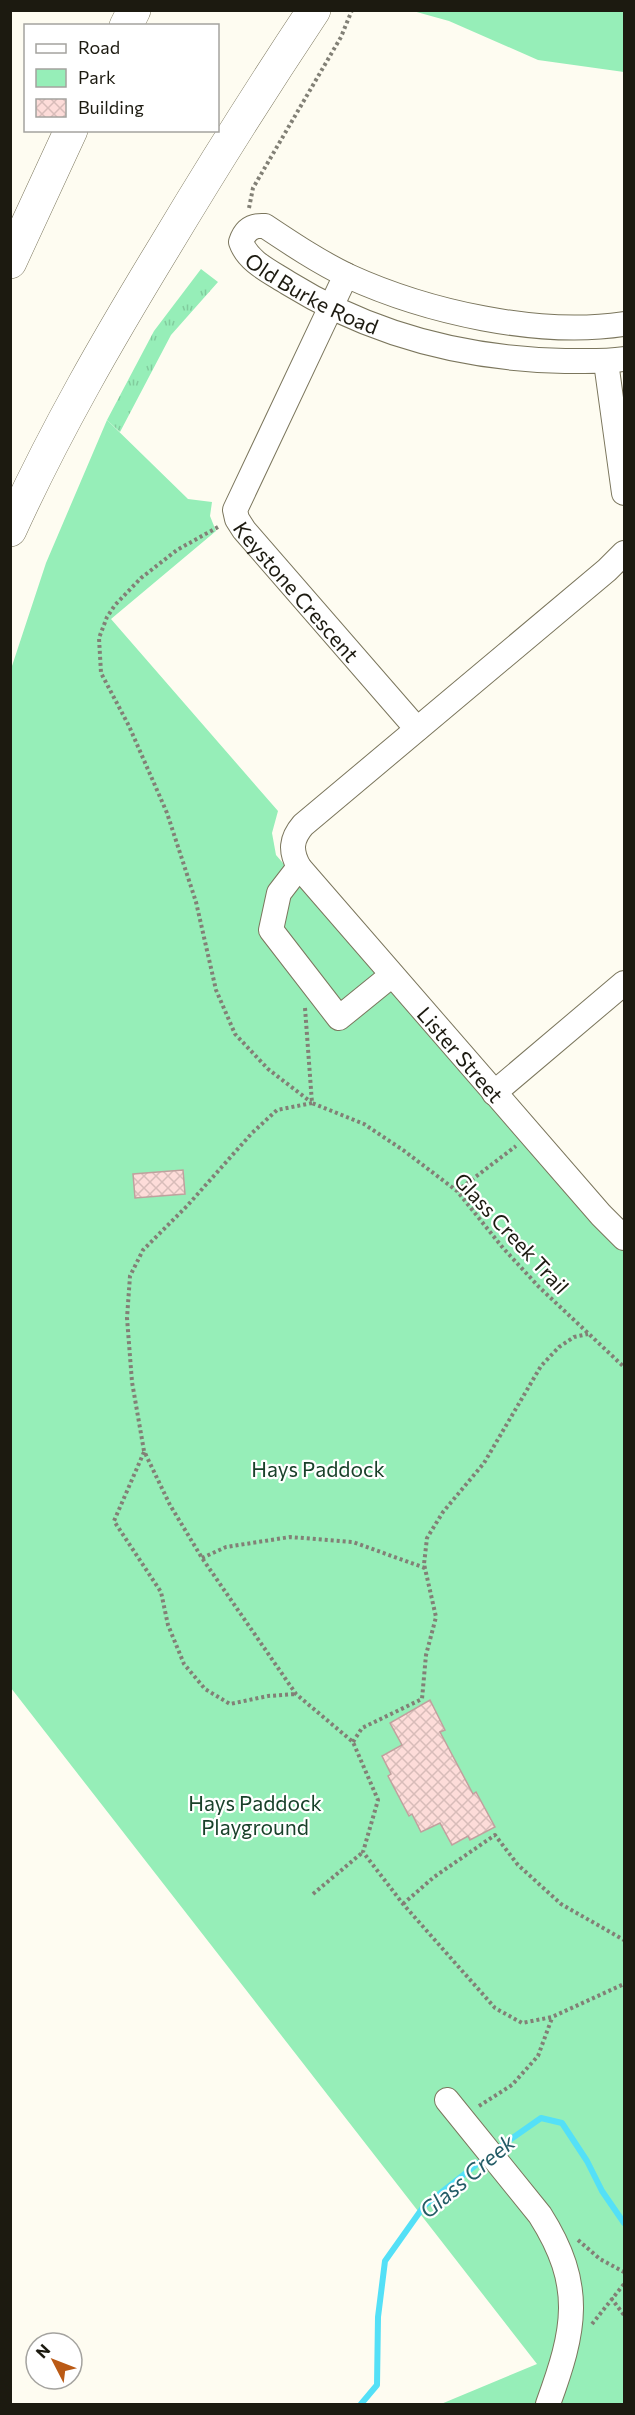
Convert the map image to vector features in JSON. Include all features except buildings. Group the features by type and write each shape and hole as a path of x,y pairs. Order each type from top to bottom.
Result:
{"highway":[{"path":"127,24 134,10"},
{"path":"10,530 47,451 106,343 270,76 314,10"},
{"path":"10,262 70,132"}],"street":[{"name":"Old Burke Road","path":"615,360 537,360 486,356 442,347 394,333 332,307 296,287 248,256 241,242 244,233 257,225 265,226 346,275 382,290 470,316 518,323 575,327 624,324"},
{"name":"Keystone Crescent","path":"346,275 236,504 237,519 417,729"},
{"path":"615,360 624,493"},
{"path":"392,975 339,1018 271,930 279,893 299,867 292,850 293,839 303,825 614,565 624,553"},
{"name":"Lister Street","path":"299,867 530,1135 624,1238"},
{"path":"494,1093 624,983"},
{"path":"459,2116 552,2234 565,2263 571,2292 572,2314 560,2370 548,2404"}],"path":[{"path":"244,233 253,188 341,37 352,10"},
{"name":"Glass Creek Trail","path":"237,519 177,550 141,578 115,604 99,638 101,673 129,726 167,813 196,902 216,990 235,1034 268,1069 312,1103 364,1124 457,1191 503,1248 540,1287 624,1367"},
{"path":"313,1894 363,1852 378,1800 353,1742 296,1694 202,1558 170,1505 144,1451 132,1382 127,1318 130,1276 143,1251 252,1133 277,1110 312,1103 304,1009 321,996"},
{"path":"457,1191 530,1135"},
{"path":"353,1742 362,1728 422,1699 426,1655 436,1617 424,1568 427,1538 484,1463 542,1366 573,1337 589,1334"},
{"path":"144,1451 114,1521 161,1592 168,1625 184,1664 205,1689 230,1704 268,1696 296,1694"},
{"path":"202,1558 226,1547 290,1537 353,1542 424,1568"},
{"path":"403,1904 434,1877 495,1835 518,1865 561,1904 624,1940"},
{"path":"363,1852 403,1904 495,2008 522,2023 552,2018 624,1984"},
{"path":"459,2116 512,2085 538,2056 552,2018"},
{"path":"573,2236 600,2259 624,2272"},
{"path":"611,2298 624,2315"}],"green space":[{"path":"413,11 624,11 624,72 538,60 449,21"},
{"path":"201,269 218,282 171,335 120,432 107,420 154,331"},
{"name":"Hays Paddock","path":"107,420 188,499 212,502 210,516 216,531 111,619 278,811 272,833 276,855 608,1239 624,1249 624,2404 441,2404 537,2364 11,1688 11,669 46,563"}],"waterway":[{"name":"Glass Creek","path":"494,2151 541,2118 562,2123 587,2161 602,2191 624,2223"},
{"name":"Glass Creek","path":"361,2404 377,2385 378,2317 385,2261 424,2206 486,2157"}],"park label":[{"name":"Hays Paddock Playground","path":"255,1814"}]}
